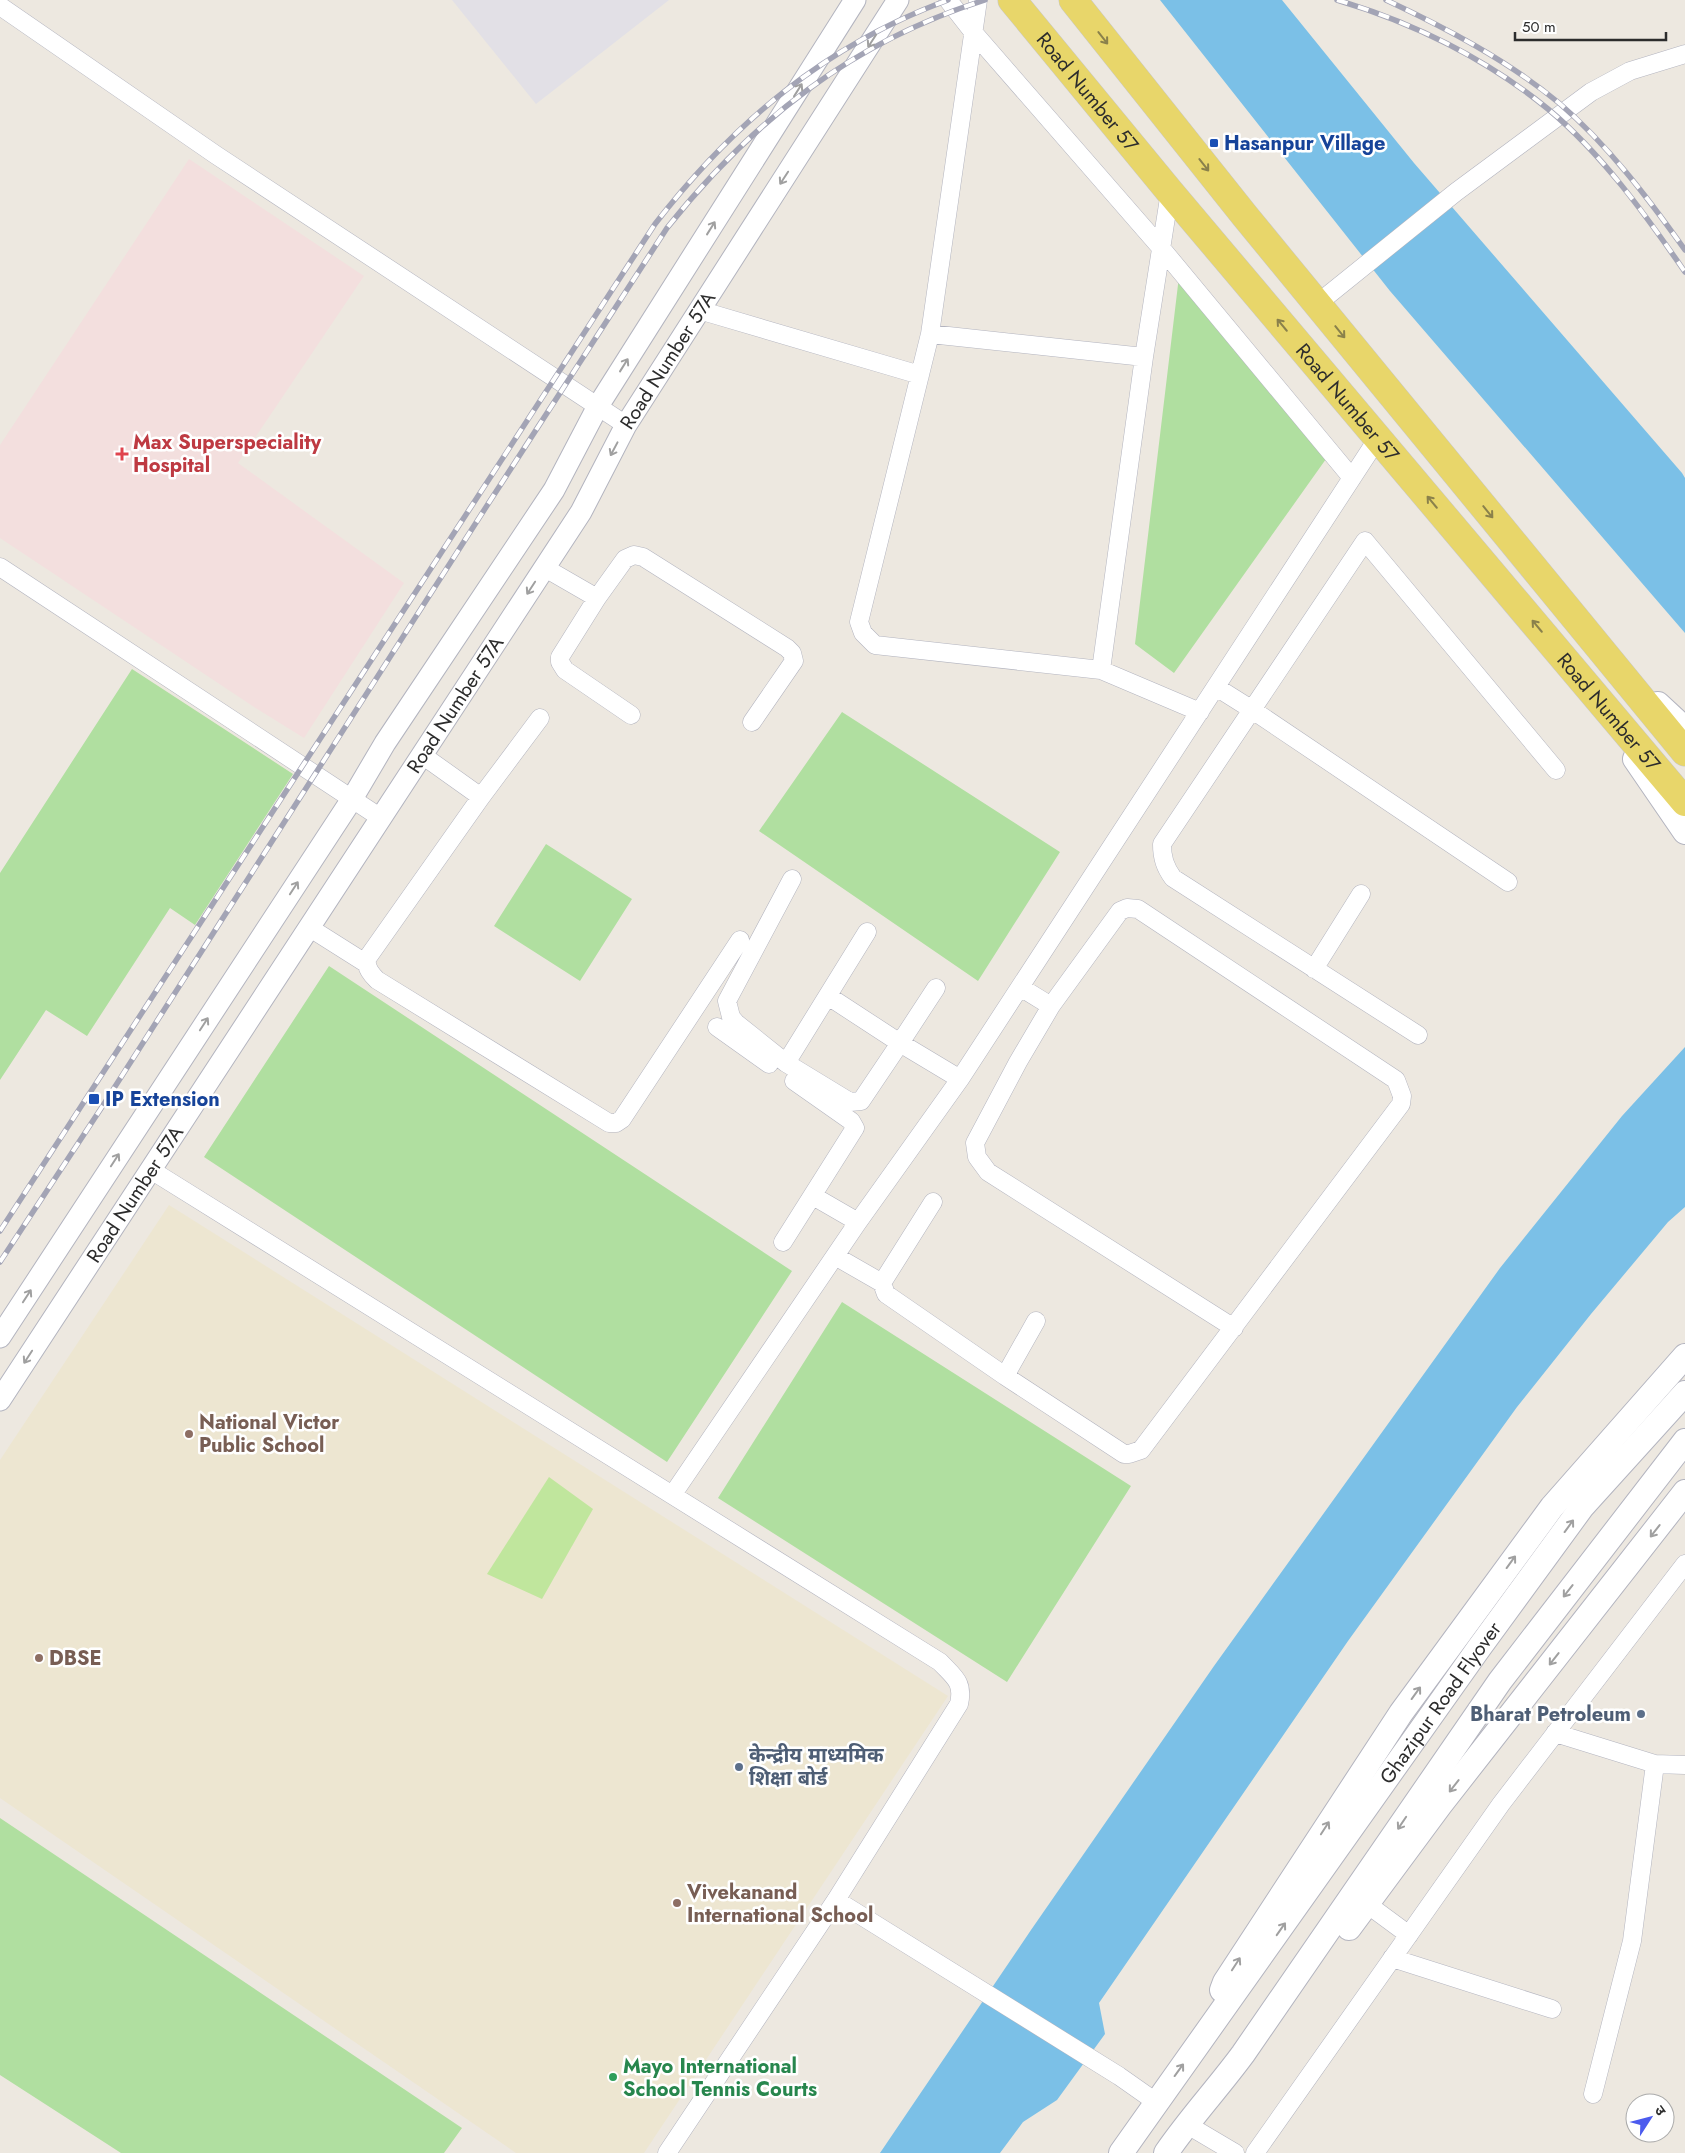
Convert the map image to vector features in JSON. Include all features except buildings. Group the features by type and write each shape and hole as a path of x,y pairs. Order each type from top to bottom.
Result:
{"main road":[{"name":"Road Number 57","path":"1012,0 1170,192 1685,802"},
{"name":"Road Number 57","path":"1073,0 1244,216 1685,752"},
{"path":"1594,642 1685,729"},
{"path":"1568,664 1685,832"},
{"path":"1212,2025 1224,1982 1401,1713 1552,1507 1685,1356"},
{"name":"Ghazipur Road Flyover","path":"1121,2153 1479,1648 1582,1507 1685,1393"},
{"name":"Ghazipur Road Flyover","path":"1243,2054 1500,1681 1684,1441"},
{"path":"1166,2153 1186,2124 1219,2087 1243,2054 1283,2015 1440,1805 1685,1492"}],"street":[{"name":"Road Number 57A","path":"0,1337 352,799 385,743 554,490 598,406 855,0"},
{"name":"Road Number 57A","path":"0,1400 581,512 626,425 898,0"},
{"path":"948,0 973,32 1162,249 1352,478"},
{"path":"978,0 930,334 860,622 863,633 876,645 1101,670 1200,712"},
{"path":"0,6 216,155 626,425"},
{"path":"1317,304 1456,192 1591,92 1630,71 1685,54"},
{"path":"1101,670 1144,357 1170,192"},
{"path":"699,310 920,375"},
{"path":"930,334 1144,357"},
{"path":"673,1494 858,1222 960,1079 1378,438"},
{"path":"1418,1036 1173,878 1166,869 1162,856 1162,844 1251,709 1366,541 1556,770"},
{"path":"632,715 565,670 560,662 560,657 597,598 625,559 634,555 643,557 792,653 794,661 752,722"},
{"path":"0,567 381,818"},
{"path":"545,568 597,598"},
{"path":"1216,687 1508,882"},
{"path":"540,718 366,960 371,974 377,980 609,1123 616,1123 622,1119 740,940"},
{"path":"422,755 482,797"},
{"path":"792,879 728,1001 731,1017 736,1023 786,1064 850,1102 857,1103 861,1101 936,988"},
{"path":"1314,969 1361,894"},
{"path":"835,1256 882,1283 890,1298 1004,1376 1124,1454 1141,1450 1234,1328 1401,1104 1402,1096 1396,1080 1133,907 1120,910 1051,1006 1018,1062 975,1143 977,1157 988,1172 1234,1328"},
{"path":"310,928 367,964"},
{"path":"786,1064 868,932"},
{"path":"1020,987 1051,1006"},
{"path":"828,996 960,1079"},
{"path":"717,1027 853,1125 854,1131 783,1242"},
{"path":"151,1170 940,1662 956,1678 962,1691 959,1704 836,1900 667,2153"},
{"path":"813,1196 858,1222"},
{"path":"882,1283 933,1202"},
{"path":"1004,1376 1036,1321"},
{"path":"1256,2153 1501,1804 1685,1564"},
{"path":"1555,1733 1655,1764 1685,1765"},
{"path":"1592,2094 1632,1941 1655,1764"},
{"path":"836,1900 1120,2076 1156,2102"},
{"path":"1367,1904 1409,1934"},
{"path":"1392,1958 1552,2009"},
{"path":"1186,2124 1235,2153"}],"shaded area":[{"path":"452,0 669,0 536,104"},
{"name":"Max Superspeciality Hospital","path":"189,159 364,276 238,463 404,583 304,738 254,707 0,538 0,445"},
{"path":"169,1205 948,1696 644,2153 516,2153 0,1798 0,1460"}],"green space":[{"path":"1180,268 1326,459 1174,673 1135,644"},
{"path":"132,669 293,774 195,925 170,908 87,1036 46,1010 0,1080 0,873"},
{"path":"842,712 1060,852 978,981 759,831"},
{"path":"546,844 632,899 580,981 494,926"},
{"path":"329,966 792,1271 667,1462 204,1157"},
{"path":"842,1302 1131,1486 1007,1682 718,1498"},
{"path":"549,1477 593,1509 542,1599 487,1574"},
{"path":"0,1818 462,2128 444,2153 121,2153 0,2075"}],"water":[{"path":"1160,0 1282,0 1414,163 1682,473 1685,478 1685,633 1390,291"},
{"path":"1685,1047 1685,1207 1668,1222 1517,1407 1348,1641 1099,2003 1105,2034 1057,2100 1023,2122 1000,2153 880,2153 1031,1930 1214,1666 1500,1268 1622,1116"}],"railway":[{"path":"0,1231 655,224 717,152 750,120 785,91 823,64 862,40 904,18 948,0"},
{"path":"0,1262 100,1110 667,228 734,153 770,119 808,89 849,62 891,38 937,17 985,0"},
{"path":"1337,0 1393,19 1448,44 1500,74 1548,109 1587,145 1605,165 1654,228 1685,272"},
{"path":"1386,0 1476,46 1539,87 1559,103 1611,154 1657,211 1685,250"}],"place":[{"name":"Hasanpur Village","path":"1214,143"},
{"name":"Max Superspeciality Hospital","path":"122,454"},
{"name":"IP Extension","path":"94,1099"},
{"name":"National Victor Public School","path":"189,1434"},
{"name":"DBSE","path":"39,1658"},
{"name":"Bharat Petroleum","path":"1641,1714"},
{"name":"केन्द्रीय माध्यमिक शिक्षा बोर्ड","path":"739,1767"},
{"name":"Vivekanand International School","path":"677,1903"},
{"name":"Mayo International School Tennis Courts","path":"613,2077"}]}
